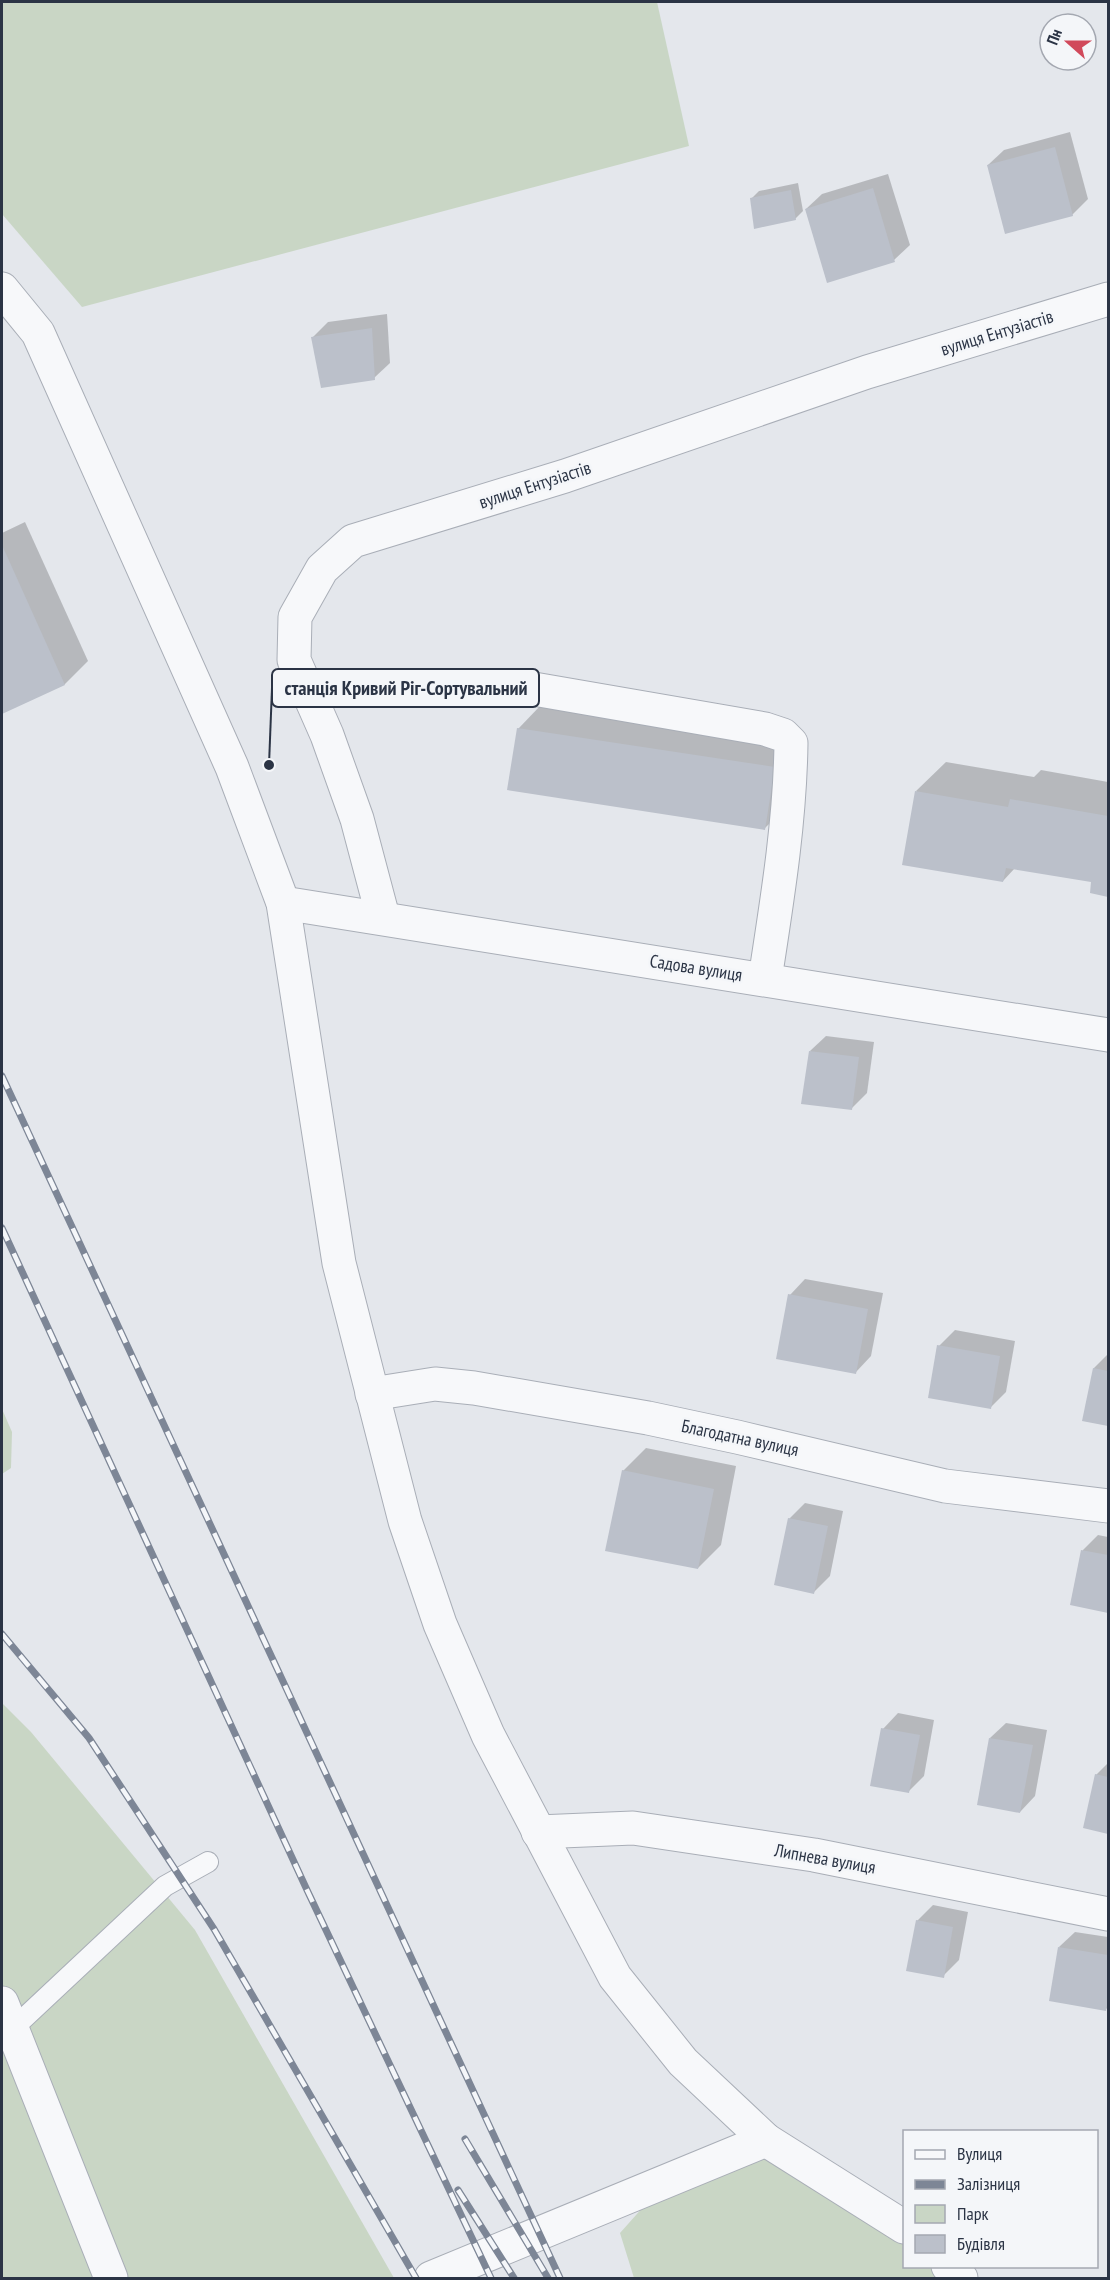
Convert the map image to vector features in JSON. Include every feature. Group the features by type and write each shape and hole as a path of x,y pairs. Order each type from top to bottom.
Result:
{"street":[{"path":"2,289 38,333 232,768 283,903 339,1263 405,1521 440,1624 488,1735 615,1977 683,2062 766,2140 903,2226"},
{"name":"вулиця Ентузіастів","path":"383,917 357,819 327,735 294,660 295,617 322,569 353,541 554,480 867,372 1108,299"},
{"path":"528,688 765,729 783,735 791,743 782,867 765,979"},
{"name":"Садова вулиця","path":"283,903 383,917 1108,1035"},
{"name":"Благодатна вулиця","path":"372,1394 435,1384 474,1389 648,1418 748,1439 945,1486 1108,1506"},
{"name":"Липнева вулиця","path":"538,1832 633,1828 814,1855 1108,1914"},
{"path":"5,2023 111,2278"},
{"path":"431,2278 766,2140"}],"lane":[{"path":"5,2023 165,1886 208,1862"}],"green space":[{"path":"2,2 657,2 689,146 82,307 2,214"},
{"path":"2,1409 12,1432 11,1468 2,1474"},
{"path":"2,1703 31,1732 195,1930 394,2278 2,2278"},
{"path":"766,2140 903,2226 903,2268 949,2268 961,2278 634,2278 620,2233 661,2187"}],"building":[{"path":"1055,147 1073,216 1005,234 987,165"},
{"path":"873,188 895,262 827,283 805,209"},
{"path":"791,190 796,220 754,229 750,198"},
{"path":"372,328 375,380 321,388 311,337"},
{"path":"2,545 65,685 2,714"},
{"path":"517,728 775,767 765,830 507,790"},
{"path":"915,791 1008,807 1010,799 1108,816 1108,897 1090,893 1091,882 1006,868 1003,882 902,865"},
{"path":"809,1051 859,1057 852,1110 801,1104"},
{"path":"788,1294 868,1309 856,1374 776,1359"},
{"path":"937,1345 1000,1356 991,1409 928,1398"},
{"path":"1093,1368 1108,1371 1108,1426 1082,1421"},
{"path":"622,1470 714,1489 698,1569 605,1551"},
{"path":"788,1518 828,1526 814,1594 774,1585"},
{"path":"1081,1550 1108,1555 1108,1613 1070,1605"},
{"path":"881,1728 920,1735 909,1793 870,1786"},
{"path":"989,1738 1033,1745 1020,1813 977,1805"},
{"path":"1095,1774 1108,1777 1108,1834 1083,1828"},
{"path":"916,1920 953,1927 944,1978 906,1971"},
{"path":"1058,1947 1108,1955 1106,2011 1049,2001"}],"railway":[{"path":"2,1076 560,2278"},
{"path":"2,1228 307,1890 491,2278"},
{"path":"2,1634 89,1738 214,1929 416,2278"},
{"path":"465,2139 548,2278"},
{"path":"458,2190 514,2278"}],"place":[{"name":"станція Кривий Ріг-Сортувальний","path":"269,765"}]}
